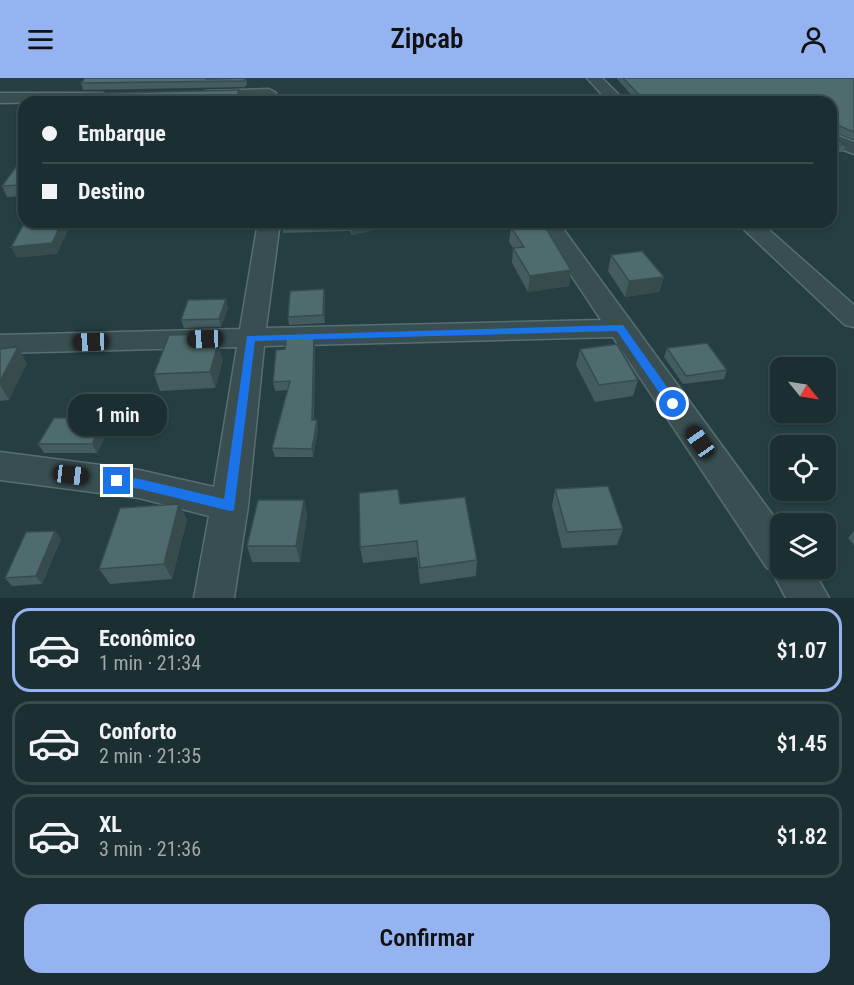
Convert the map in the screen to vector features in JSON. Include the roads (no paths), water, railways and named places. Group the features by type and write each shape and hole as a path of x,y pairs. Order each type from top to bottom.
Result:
{"street":[{"path":"264,78 270,96"},
{"path":"594,78 612,96"},
{"path":"191,95 218,96"},
{"path":"0,98 18,98"},
{"path":"837,141 854,149"},
{"path":"214,598 230,506 250,338 268,228"},
{"path":"551,228 770,542"},
{"path":"754,228 854,319"},
{"path":"0,344 619,328"},
{"path":"0,466 140,484 230,506"},
{"path":"796,579 809,598"}]}
